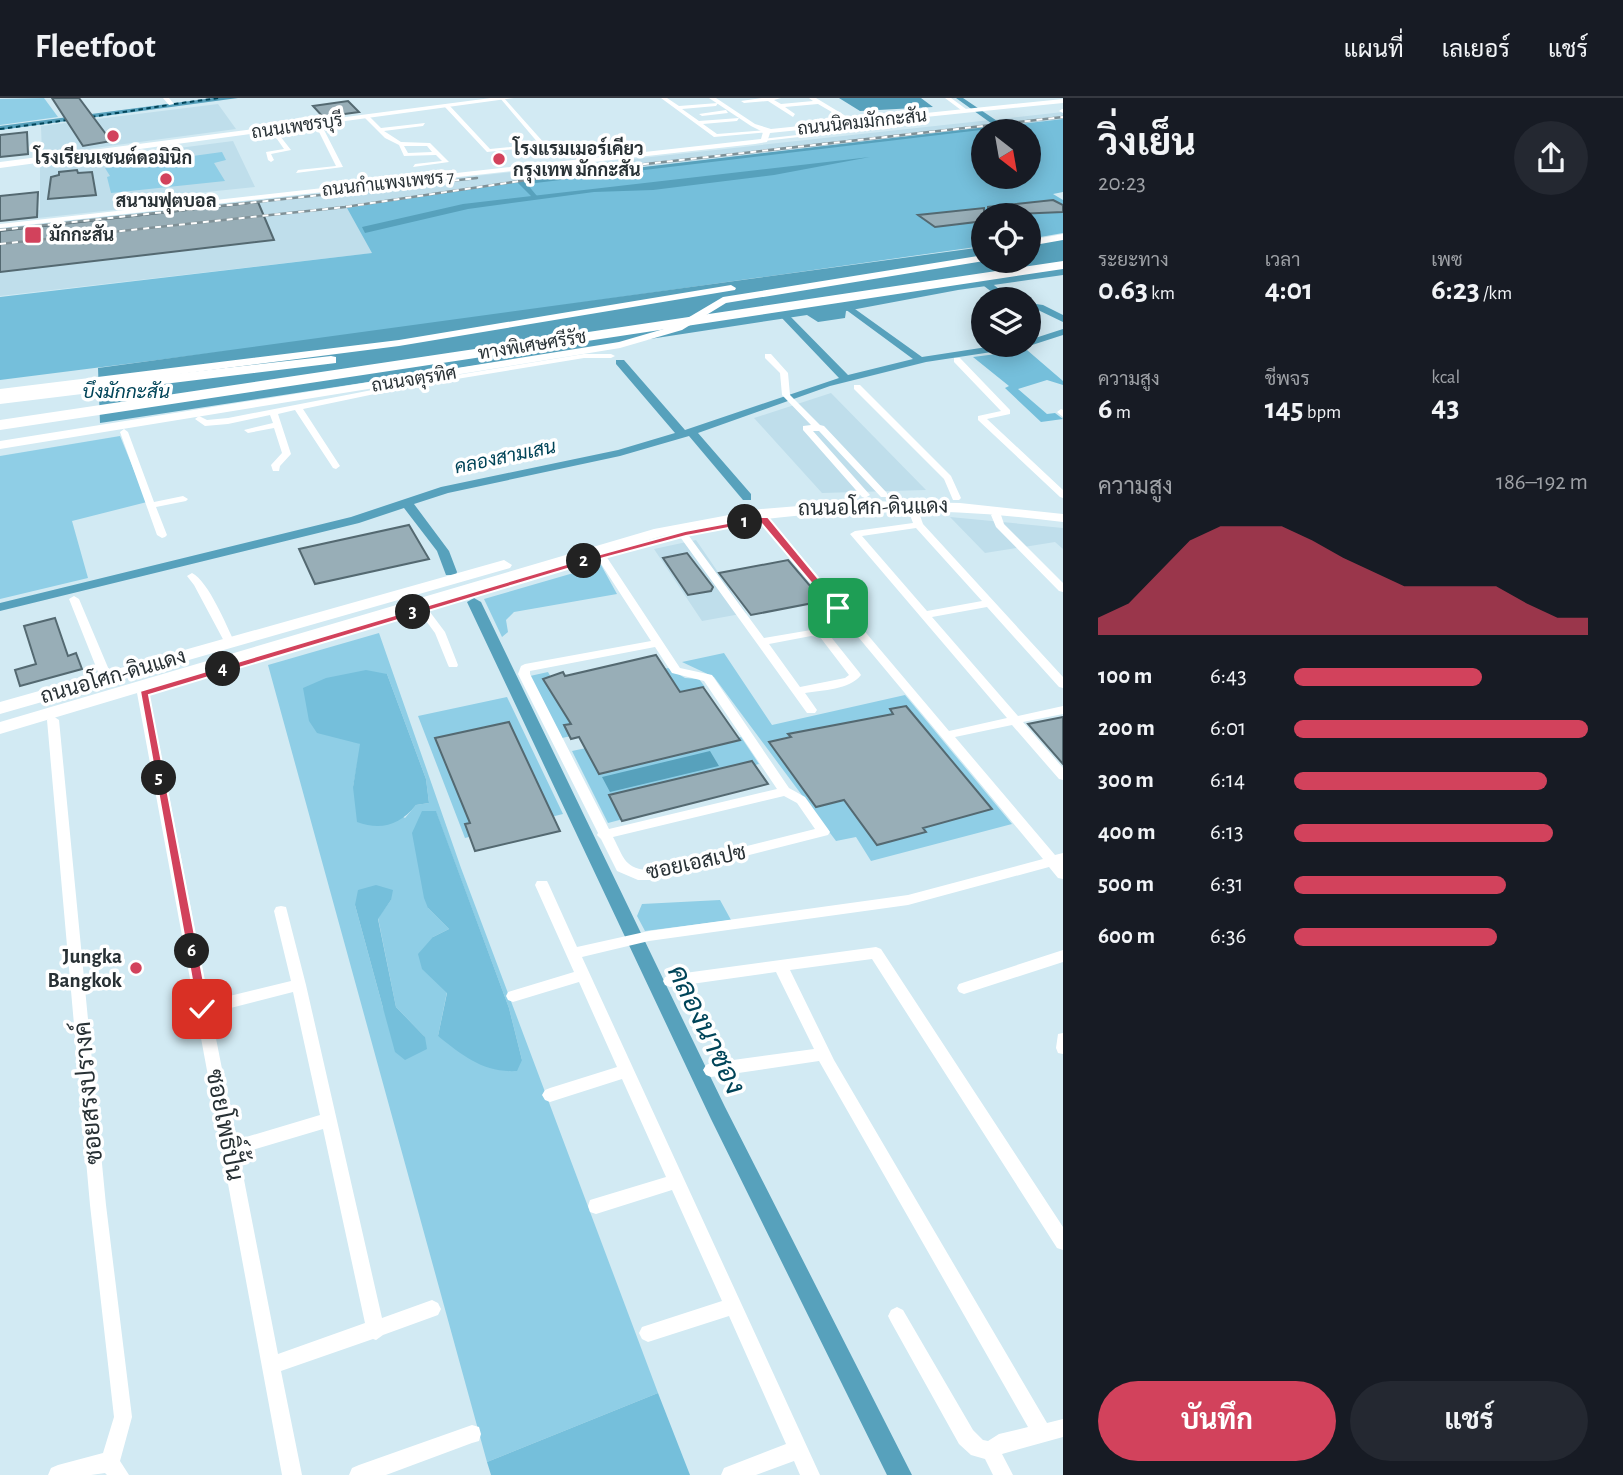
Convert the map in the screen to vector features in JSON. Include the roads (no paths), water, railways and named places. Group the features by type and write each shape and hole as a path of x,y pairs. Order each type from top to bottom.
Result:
{"highway":[{"name":"ทางพิเศษศรีรัช","path":"0,412 1063,257"},
{"name":"ทางพิเศษศรีรัช","path":"0,425 1063,265"},
{"path":"0,399 439,348"},
{"path":"0,436 388,367"}],"main road":[{"name":"ถนนเพชรบุรี","path":"0,165 506,99"},
{"path":"1041,241 1063,237"},
{"path":"1041,249 1063,246"},
{"name":"ถนนจตุรทิศ","path":"0,393 315,353 971,252"},
{"name":"ถนนจตุรทิศ","path":"0,445 631,342 678,328 723,300 971,260"},
{"path":"631,342 543,349 529,346 523,334 538,327 659,301"},
{"path":"0,384 188,360 315,353"},
{"path":"0,452 225,415 317,394"},
{"name":"ถนนอโศก-ดินแดง","path":"0,728 659,532 732,516 884,495 956,498 1063,510"},
{"name":"ถนนอโศก-ดินแดง","path":"0,708 702,511 819,497 950,505 1063,518"},
{"name":"ถนนอโศก-ดินแดง","path":"0,735 683,534 765,519 828,512 915,518 996,515 1063,524"},
{"name":"ถนนอโศก-ดินแดง","path":"0,718 414,597 509,564"}],"street":[{"path":"166,98 171,104"},
{"path":"664,98 716,136 918,123"},
{"path":"768,98 793,116"},
{"path":"744,101 778,98"},
{"path":"812,98 851,121"},
{"path":"948,98 968,109"},
{"path":"447,106 489,150 542,145 506,99"},
{"name":"ถนนนิคมมักกะสัน","path":"767,133 851,121 1063,99"},
{"path":"670,103 714,100"},
{"path":"677,108 714,100"},
{"name":"ถนนนิคมมักกะสัน","path":"714,100 767,133 968,109"},
{"path":"780,106 819,102"},
{"path":"688,116 726,111"},
{"path":"367,117 401,146 406,155 436,153"},
{"path":"699,123 737,119"},
{"path":"871,121 881,127"},
{"path":"298,172 341,167 318,124"},
{"path":"381,130 424,124"},
{"path":"271,160 268,153 288,150 273,129"},
{"name":"ถนนกำแพงเพชร 7","path":"0,226 767,133"},
{"path":"401,146 428,144 446,162 415,166"},
{"path":"768,355 785,372 788,379 786,395 884,495"},
{"path":"199,419 205,423 228,421 297,406 584,356 611,356"},
{"path":"957,360 1007,412 981,418 1063,495"},
{"path":"857,387 948,478 956,498"},
{"path":"297,406 335,466"},
{"path":"272,411 287,454 275,466 276,469"},
{"path":"248,430 277,425"},
{"path":"816,426 806,428 806,431 860,500"},
{"path":"124,432 162,535"},
{"path":"151,505 183,499"},
{"path":"996,515 999,525 1063,589"},
{"path":"1063,684 915,518 855,534 1063,776"},
{"path":"765,519 947,735 1057,859 1063,874"},
{"path":"683,534 811,710"},
{"name":"ซอยเอสเปซ","path":"601,556 676,671 701,675 714,684 785,791 801,800 824,832 638,875 622,868 524,674 525,668 657,643"},
{"path":"192,576 200,584 230,643"},
{"path":"74,599 106,677"},
{"path":"923,615 989,603"},
{"path":"423,610 440,632 453,665"},
{"path":"762,642 811,633 823,634 855,675 849,681 797,691"},
{"name":"ซอยโพธิ์ปั้น","path":"144,693 292,1475"},
{"path":"947,735 1063,710"},
{"name":"ซอยสรงปรางค์","path":"53,720 97,1191 122,1417 114,1469"},
{"path":"603,835 785,791"},
{"path":"574,953 623,940 908,900 1057,859"},
{"path":"542,885 810,1475"},
{"path":"281,911 376,1331"},
{"path":"670,981 876,953 1063,1242"},
{"path":"964,988 1063,956"},
{"path":"780,967 823,1054 1042,1433"},
{"path":"513,996 584,975"},
{"path":"202,1009 299,985"},
{"path":"1063,1039 1063,1048"},
{"path":"711,1070 823,1054"},
{"path":"550,1095 627,1071"},
{"path":"229,1149 329,1120"},
{"path":"596,1206 677,1181"},
{"path":"648,1333 734,1306"},
{"path":"271,1365 376,1331 432,1309"},
{"path":"897,1316 966,1437 978,1448 991,1451"},
{"path":"991,1451 999,1444 1063,1428"},
{"path":"359,1475 472,1434"},
{"path":"731,1475 799,1449"},
{"path":"991,1451 1003,1475"},
{"path":"58,1475 99,1462 114,1469"}],"water":[{"path":"213,98 238,98 0,130 0,126"},
{"path":"839,98 921,98 933,107 860,111"},
{"path":"870,157 774,175 653,190 594,192 468,209 365,233 362,227 463,204"},
{"name":"บึงมักกะสัน","path":"1063,236 1063,275 971,287 846,311 845,318 818,322 807,315 100,423 98,368 971,249 971,273 1041,273 1041,239"},
{"path":"710,751 719,766 610,792 602,777"}],"waterway":[{"path":"533,196 521,182 1002,127 959,98"},
{"path":"987,284 991,287"},
{"path":"848,307 920,360"},
{"path":"1041,308 1063,319"},
{"path":"783,314 846,379"},
{"name":"คลองสามเสน","path":"1041,339 1063,332"},
{"name":"คลองสามเสน","path":"846,379 926,359 971,352"},
{"path":"620,362 682,434"},
{"name":"คลองสามเสน","path":"691,432 846,379"},
{"name":"คลองสามเสน","path":"0,607 355,520 445,490 620,453 691,432"},
{"path":"691,432 747,497"},
{"name":"คลองนาซอง","path":"407,503 443,551 451,572"},
{"name":"คลองนาซอง","path":"474,602 718,1113 900,1475"}],"railway":[{"path":"0,244 345,207 601,169 1063,117"},
{"path":"0,230 477,178"}],"place":[{"name":"โรงเรียนเซนต์ดอมินิก","path":"113,136"},
{"name":"โรงแรมเมอร์เคียว กรุงเทพ มักกะสัน","path":"499,159"},
{"name":"สนามฟุตบอล","path":"166,179"},
{"name":"มักกะสัน","path":"33,235"},
{"name":"Jungka Bangkok","path":"136,968"}]}
